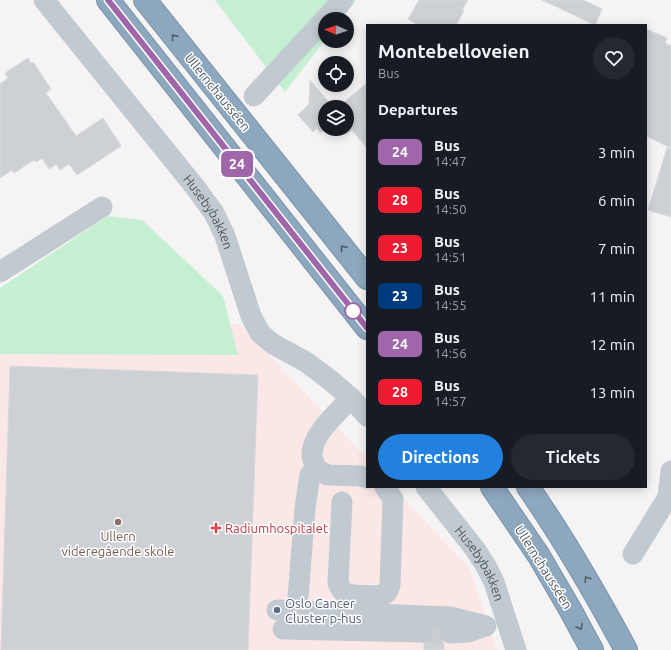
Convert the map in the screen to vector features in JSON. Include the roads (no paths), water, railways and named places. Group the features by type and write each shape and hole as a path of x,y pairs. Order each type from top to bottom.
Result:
{"highway":[{"path":"108,0 366,327"},
{"name":"Ullernchausséen","path":"145,0 366,277"},
{"name":"Ullernchausséen","path":"493,488 539,556 592,650"},
{"path":"529,488 601,603 626,650"}],"street":[{"name":"Husebybakken","path":"44,0 195,187 214,213 225,236 251,316 260,333 273,344 306,362 330,380 351,398 366,415"},
{"path":"332,12 343,0"},
{"path":"254,96 318,27"},
{"path":"0,272 102,207"},
{"path":"351,398 320,432 314,443 312,455 316,468 327,475 360,476 366,478"},
{"path":"316,468 310,476 287,610 450,617 486,626"},
{"path":"633,554 670,498 671,471"},
{"path":"342,502 338,583 340,589 346,594 350,595 384,595 388,591 390,585 393,499 387,488"},
{"name":"Husebybakken","path":"427,488 486,566 494,582 516,650"},
{"path":"450,633 468,632 506,620"},
{"path":"283,629 422,632"}],"tunnel":[{"path":"422,632 450,633"}],"place":[{"name":"Ullern videregående skole","path":"118,522"},
{"name":"Radiumhospitalet","path":"216,528"},
{"name":"Oslo Cancer Cluster p-hus","path":"277,610"}]}
